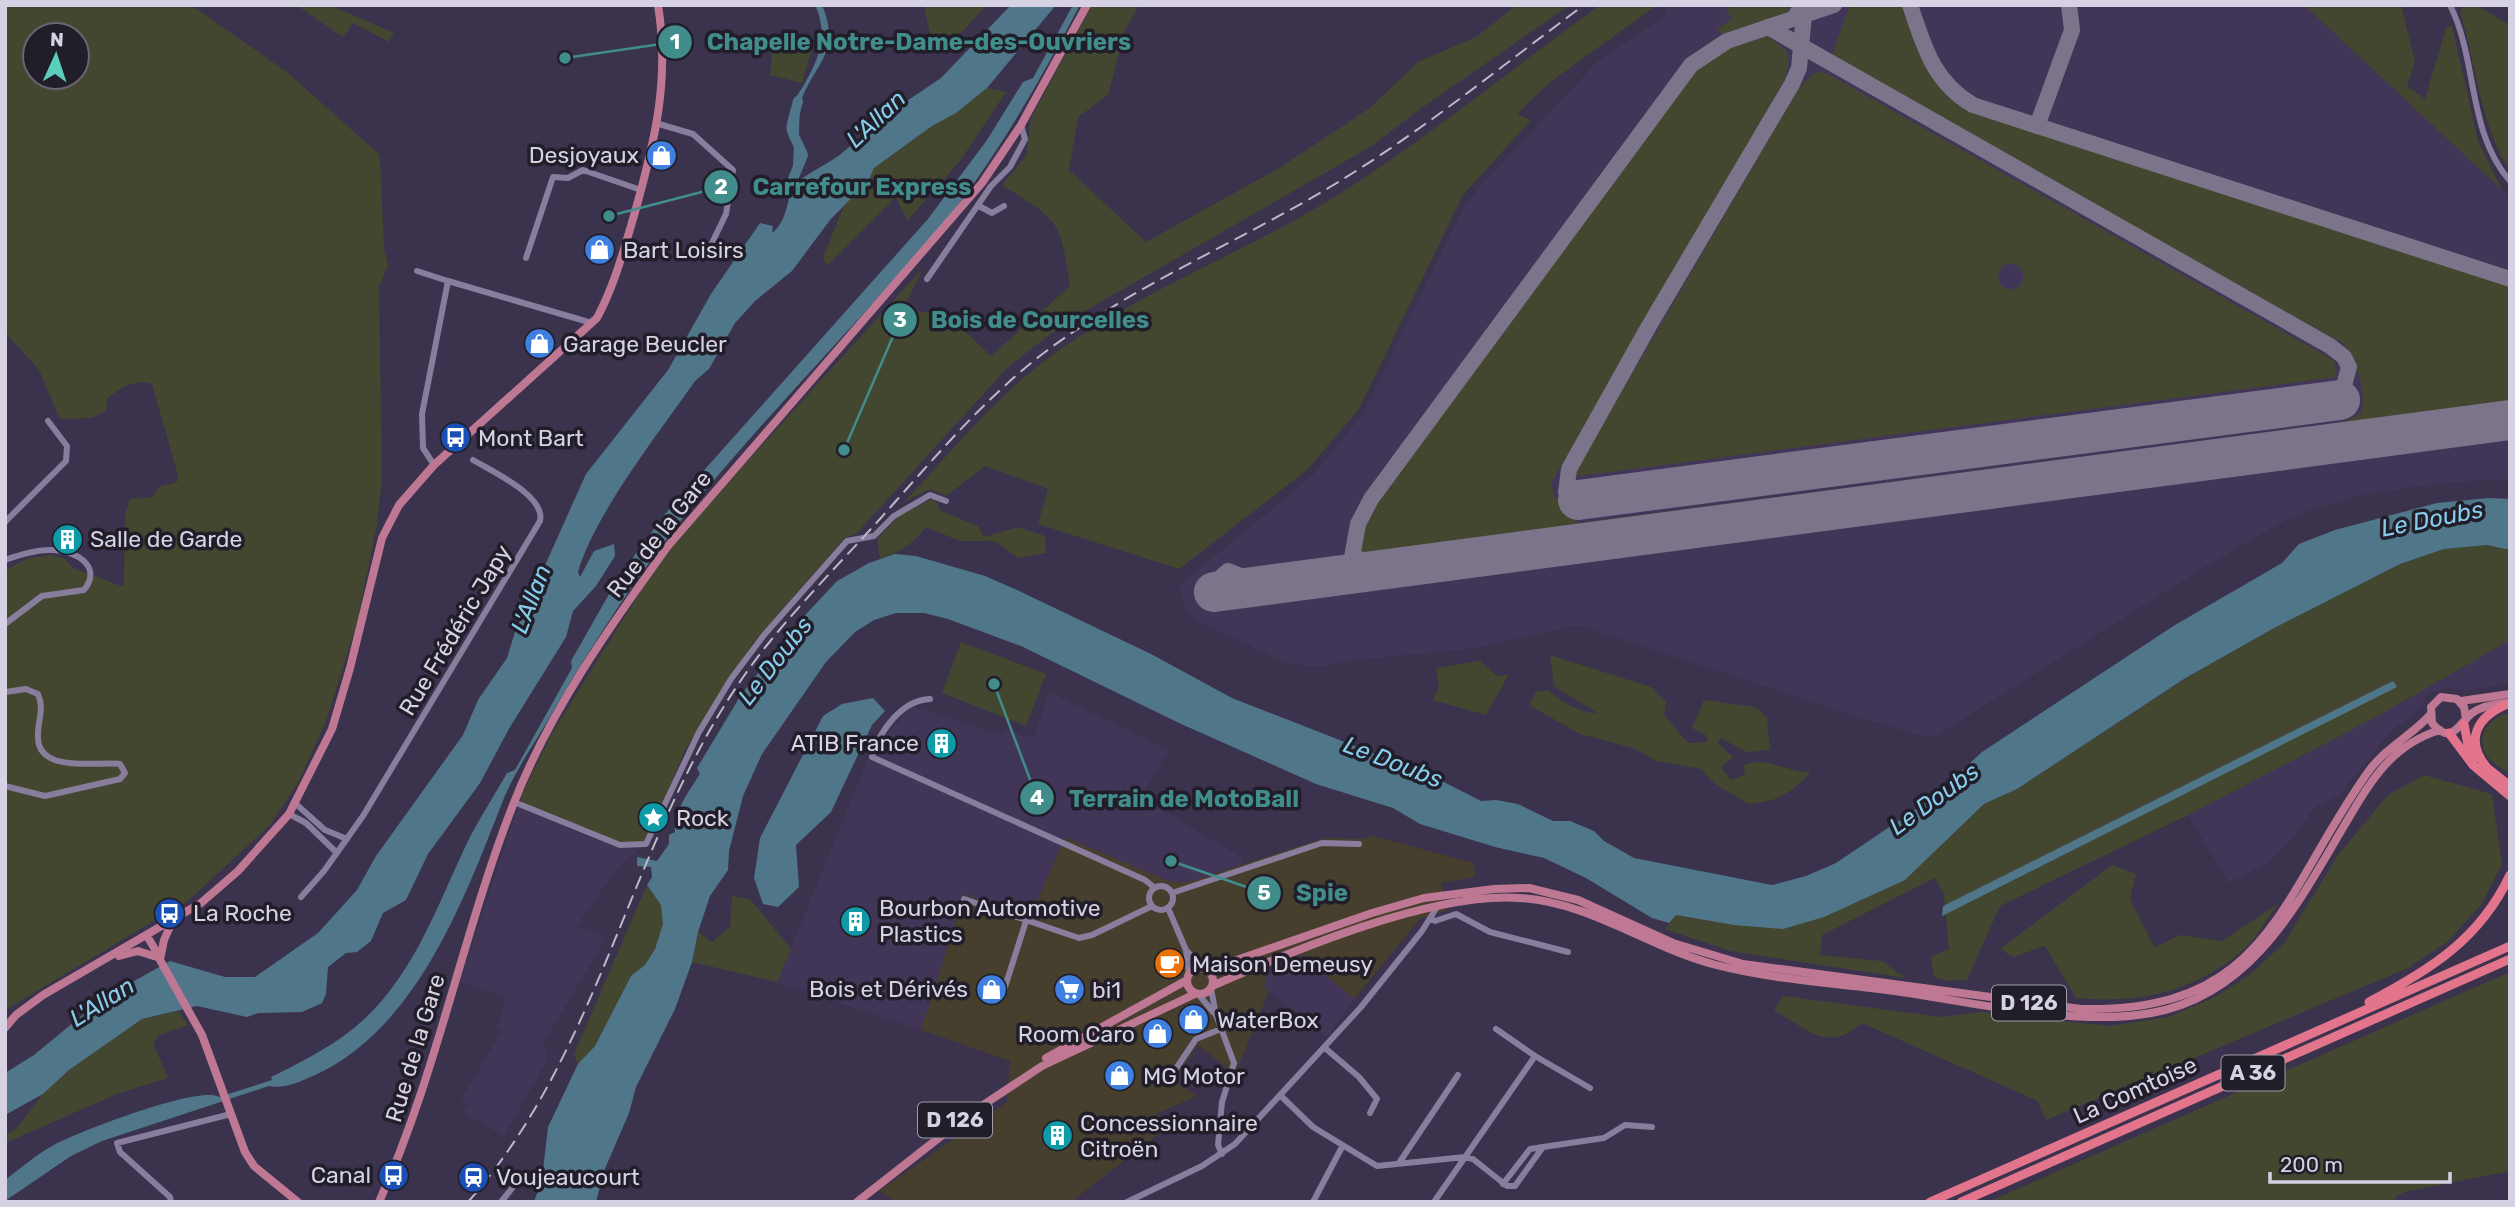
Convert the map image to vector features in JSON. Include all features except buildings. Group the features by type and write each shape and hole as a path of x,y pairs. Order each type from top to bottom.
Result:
{"highway":[{"path":"2490,770 2477,749 2477,730 2488,714 2510,703"},
{"path":"2465,722 2473,755 2510,786"},
{"path":"2445,732 2473,765 2510,796"},
{"path":"2268,1053 2434,966 2473,932 2488,914 2510,875"},
{"name":"La Comtoise","path":"1930,1202 2510,946"},
{"name":"La Comtoise","path":"1961,1202 2510,960"}],"main road":[{"path":"5,1028 16,1015 43,995 201,903 238,871 296,804 341,703 382,538 404,498 434,465 592,323 613,287 659,124 664,54 658,5"},
{"name":"Rue de la Gare","path":"379,1202 411,1127 491,863 514,802 556,717 632,596 668,546 987,185 1087,5"},
{"path":"2510,694 2461,701 2454,697 2441,697 2432,705 2430,715 2432,723 2445,732 2465,722 2484,707 2510,703"},
{"path":"2461,701 2465,722"},
{"name":"D 126","path":"1205,969 1424,898 1507,887 1548,891 1578,900 1673,943 1742,964 2081,1009 2141,1007 2176,1000 2231,968 2259,945 2283,914 2370,769 2430,715"},
{"name":"D 126","path":"1212,988 1375,923 1437,907 1503,897 1553,901 1584,909 1689,957 1752,972 2082,1017 2155,1013 2205,994 2233,977 2262,952 2289,919 2381,767 2410,743 2445,732"},
{"path":"160,959 164,940 174,920"},
{"path":"147,936 202,1035 225,1104 254,1167 298,1202"},
{"path":"94,965 138,951 160,959"},
{"path":"1205,969 1212,976 1212,988 1197,994 1189,990 1188,977 1205,969"},
{"name":"D 126","path":"857,1202 919,1148 1004,1085 1188,977"},
{"name":"D 126","path":"857,1202 968,1115 1021,1079 1063,1055 1197,994"}],"street":[{"path":"2449,5 2462,35 2485,137 2510,181"},
{"path":"659,124 693,134 733,170 726,214 710,247"},
{"path":"928,279 979,206 987,185 1010,167 1025,139 1021,125"},
{"path":"526,258 553,177 568,178 583,170 641,190"},
{"path":"979,206 992,213 1004,206"},
{"path":"417,271 592,323"},
{"path":"434,465 423,448 422,414 448,281"},
{"path":"5,522 66,461 67,446 48,421"},
{"name":"Rue Frédéric Japy","path":"302,897 347,839 540,521 542,513 537,501 473,460"},
{"path":"514,802 620,845 646,844 699,732 731,680 780,617 847,541 874,536 894,516 930,495 946,501"},
{"path":"5,560 47,549 68,551 92,570 92,580 84,590 42,596 5,624"},
{"path":"5,692 26,689 38,694 43,704 37,740 45,753 77,766 120,764 125,774 120,779 44,796 5,786"},
{"path":"930,699 911,702 879,737 872,757 1144,880 1154,888"},
{"path":"296,804 326,830 347,839"},
{"path":"289,814 306,823 337,853"},
{"path":"1171,893 1322,843 1359,844"},
{"path":"1162,886 1171,893 1172,902 1168,908 1158,910 1152,906 1150,894 1154,888 1162,886"},
{"path":"1415,938 1426,919 1427,901 1468,892"},
{"path":"964,900 1026,921 1086,937 1152,906"},
{"path":"1127,1202 1222,1154 1325,1048 1437,907"},
{"path":"1168,908 1186,950 1188,977"},
{"path":"1430,918 1435,921 1456,914 1490,932 1568,952"},
{"path":"1004,990 1026,921"},
{"path":"1186,950 1205,969"},
{"path":"1212,988 1216,1015 1234,1063 1222,1102 1218,1145 1222,1154"},
{"path":"1197,994 1216,1015"},
{"path":"1170,1079 1196,1040 1221,1029"},
{"path":"1496,1029 1535,1056 1590,1088"},
{"path":"1325,1048 1359,1077 1377,1099 1370,1113"},
{"path":"1434,1202 1535,1056"},
{"path":"1399,1163 1458,1075"},
{"path":"1280,1095 1313,1126 1342,1147 1377,1166 1465,1157 1473,1159 1503,1184 1530,1149 1604,1138 1625,1125 1652,1127"},
{"path":"171,1202 120,1152 117,1143 231,1114"},
{"path":"1313,1202 1342,1147"},
{"path":"501,1202 518,1181"}],"shaded area":[{"path":"1669,5 2304,5 2510,197 2510,479 2441,483 2367,494 2311,509 2284,521 2203,568 1934,737 1925,737 1856,716 1577,625 1478,648 1356,660 1318,667 1287,663 1193,619 1185,606 1179,586 1313,475 1361,417 1464,208 1478,189 1596,63 1668,14 1665,8"},
{"path":"2510,640 2510,683 2464,691 2447,687 2427,695 2419,711 2392,730 2341,793 2314,808 2291,841 2269,862 2229,883 2188,815 2378,716"},
{"path":"1049,692 1169,750 1141,798 1242,858 1242,864 1188,882 1171,882 1065,837 1030,917 964,894 921,1030 777,982 870,754 912,706 1002,736 1007,728 1024,737 1027,734 1034,737"},
{"path":"518,806 612,845 637,851 618,867 576,927 607,937 544,1042 548,1059 504,1136 464,1113 469,1104 461,1100 502,1031 497,1028 506,997 460,982"},
{"path":"1369,835 1474,863 1475,877 1441,883 1448,910 1420,919 1354,999 1300,955 1265,988 1269,991 1235,1075 1198,1045 1173,1081 1197,1096 1156,1114 1170,1125 1071,1202 897,1202 879,1191 1007,1102 1010,1061 921,1030 964,893 1030,917 1065,837 1171,882 1188,882 1315,841 1328,838 1366,839"},
{"path":"1300,955 1354,999 1326,1037 1265,988 1265,969"}],"green space":[{"path":"5,5 185,5 197,9 288,73 380,155 384,249 388,265 379,287 382,478 377,525 356,627 326,721 299,781 270,825 189,900 5,1010 5,570 29,558 52,555 65,559 73,568 124,587 125,515 130,499 152,497 159,487 177,482 178,475 152,384 134,383 123,388 107,399 106,411 91,418 60,419 39,370 5,332"},
{"path":"296,5 330,5 394,33 389,42 353,23 343,37"},
{"path":"924,5 987,5 946,49 930,34"},
{"path":"1092,5 1139,5 1125,30 1108,95 1078,117 1069,170 1146,242 1281,167 1370,108 1418,62 1476,37 1517,5 1570,5 1370,147 1066,322 1008,367 856,534 845,538 752,644 685,750 646,842 621,842 522,803 521,796 552,733 654,570 694,520 923,268 903,309 949,316 991,356 1070,286 1063,247 1054,224 1046,215 1002,185 1026,156 1031,118"},
{"path":"1600,5 1657,5 1549,83 1517,114 1531,120 1463,195 1359,409 1307,470 1179,569 1038,524 1048,489 985,466 946,496 930,489 905,501 995,404 1063,348 1139,301 1260,239 1338,195 1438,126"},
{"path":"1733,5 1788,5 1789,11 1785,17 1725,36 1717,29 1732,19 1726,10"},
{"path":"1850,5 1905,5 1921,50 1934,76 1943,88 1968,108 2510,284 2510,410 1378,561 1368,558 1360,545 1360,537 1374,504 1688,77 1717,51 1764,34 1786,50 1789,64 1784,81 1551,483 1554,496 1578,523 2343,423 2361,413 2360,377 2344,344 1861,76 1832,55"},
{"path":"2304,5 2401,5 2415,62 2407,86 2425,99 2446,28 2452,26 2478,141 2502,190"},
{"path":"2464,5 2476,5 2510,25 2510,171 2485,114 2460,12"},
{"path":"773,44 812,48 802,83 770,75"},
{"path":"1813,74 1828,74 2333,360 2337,377 1572,477 1798,89","holes":["2012,263 2021,268 2024,278 2019,287 2009,290 2000,285 1998,275 2002,266"]},
{"path":"987,88 1006,92 960,161 907,221 896,197 827,266 823,257 844,206 869,180 874,168 932,126 956,113"},
{"path":"934,498 941,511 978,526 984,537 1018,527 1045,536 1046,553 1018,558 995,541 960,541 926,527 906,547 880,559 877,539 899,516"},
{"path":"2487,545 2510,550 2510,640 2378,716 2188,815 2000,906 1967,980 1947,981 1934,977 1931,957 1949,949 1944,894 1935,878 1822,935 1820,955 1882,961 1905,978 1730,951 1665,929 1675,915 1734,925 1905,880 1984,804 2017,789 2187,678 2274,628 2400,564 2444,549"},
{"path":"961,642 1046,674 1026,726 942,693"},
{"path":"1550,655 1651,687 1666,702 1664,715 1688,743 1708,742 1706,735 1692,728 1704,700 1755,707 1767,717 1770,750 1746,752 1721,738 1717,742 1733,757 1721,767 1731,780 1745,775 1743,765 1753,762 1811,772 1783,796 1748,804 1716,784 1702,769 1656,761 1633,748 1580,734 1529,705 1536,692 1549,690 1571,706 1599,714 1554,686"},
{"path":"1480,661 1497,676 1509,674 1486,715 1433,700 1439,686 1436,668"},
{"path":"2510,712 2510,774 2489,759 2482,741 2486,728 2497,718"},
{"path":"2424,775 2492,794 2502,864 2481,905 2447,942 2408,968 2046,1120 2038,1101 1862,1023 1850,1032 1828,1037 1808,1031 1774,1010 1783,996 1941,1017 1980,1012 2109,1026 2169,1017 2217,996 2252,973 2284,943 2338,855 2388,795"},
{"path":"2112,865 2136,874 2130,899 2155,948 2179,935 2222,941 2279,903 2247,946 2224,965 2185,985 2143,997 2076,998 2045,946 2013,957 2000,949"},
{"path":"647,885 661,905 663,925 655,949 645,965 631,976 595,1046 578,1064 574,1054"},
{"path":"732,896 750,899 791,949 777,982 692,962 698,932 712,942 730,927"},
{"path":"2510,972 2510,1171 2404,1192 2389,1202 1988,1202"},
{"path":"178,1011 188,1025 160,1035 153,1043 168,1078 117,1094 5,1143 5,1135 17,1128 43,1094 69,1070 142,1019"}],"water":[{"name":"L'Allan","path":"815,5 822,5 829,34 828,45 802,98 799,180 837,157 901,105 941,78 1011,5 1056,5 987,88 956,113 932,126 874,168 869,180 830,220 792,271 755,301 735,323 709,369 695,381 598,525 578,572 580,577 594,551 614,544 615,556 596,586 573,611 566,637 510,727 480,783 428,854 406,900 383,913 371,941 357,952 346,953 328,967 326,994 322,1003 302,1012 258,1013 247,1017 197,1006 142,1019 69,1070 43,1094 5,1115 5,1073 34,1055 102,999 170,961 225,977 255,977 318,933 357,890 376,856 463,735 478,700 507,658 515,632 586,474 668,370 711,294 760,223 773,226 772,233 780,224 790,192 795,101 818,56 822,37"},
{"path":"1073,5 1080,5 1035,87 986,166 949,217 703,493 614,613 515,775 454,917 433,956 382,1027 350,1055 313,1076 290,1085 269,1086 102,1141 71,1156 5,1201 5,1180 54,1145 87,1130 164,1103 207,1095 219,1097 272,1080 271,1077 335,1042 374,1009 392,988 421,942 472,834 507,773 515,770 572,668 571,661 620,575 665,514 928,219 987,140 1023,82 1033,78"},
{"name":"Le Doubs","path":"2489,498 2510,499 2510,550 2487,545 2444,549 2400,564 2274,628 2184,679 2017,789 1984,804 1905,880 1824,917 1783,929 1734,925 1676,915 1669,923 1652,918 1586,878 1544,858 1495,847 1420,824 1393,808 1316,784 1179,723 1021,646 924,613 896,613 874,620 855,632 826,662 762,754 743,796 729,851 728,870 710,896 698,932 692,962 675,1009 636,1087 629,1113 604,1171 596,1202 534,1202 542,1179 548,1127 578,1064 595,1046 631,976 645,965 655,949 663,924 661,905 647,885 652,877 651,867 637,866 637,857 657,861 669,844 669,835 675,832 679,810 700,774 697,768 741,695 794,627 837,581 869,563 895,554 916,556 985,576 1151,654 1232,698 1434,777 1481,801 1496,800 1518,804 1553,821 1570,821 1594,831 1604,841 1634,858 1772,885 1806,876 1836,863 1931,799 1982,752 2175,625 2282,563 2299,544 2335,530 2437,503"},
{"path":"2393,681 2397,687 1942,916 1943,906"},
{"path":"873,698 885,711 872,725 831,812 796,845 799,887 778,907 763,904 754,878 760,838 823,716 842,704"}],"waterway":[{"path":"793,179 803,155 792,132 798,101"}],"taxiway":[{"path":"1334,575 1351,563 1358,524 1371,499 1691,65 1727,41 1834,5"},
{"path":"1910,5 1926,49 1939,74 1959,96 1973,105 2510,279"},
{"path":"2037,126 2072,30 2069,5"},
{"path":"1578,500 1573,500 1566,492 1569,469 1649,326 1792,84 1799,68 1804,15 1797,13"},
{"path":"1768,27 2330,346 2344,357 2349,367 2340,400"},
{"path":"1353,551 1359,563 1375,570"},
{"path":"1244,588 1239,593 1228,593 1221,585 1221,577 1228,571 1263,585"}],"runway":[{"path":"1578,500 2340,400"},
{"path":"1214,592 2510,420"}],"railway":[{"path":"468,1202 514,1142 552,1078 585,1011 673,803 706,737 746,673 793,614 958,432 1022,371 1079,328 1113,306 1363,167 1584,5"}],"place":[{"name":"Chapelle Notre-Dame-des-Ouvriers","path":"565,58"},
{"name":"Desjoyaux","path":"662,155"},
{"name":"Carrefour Express","path":"609,216"},
{"name":"Bart Loisirs","path":"600,250"},
{"name":"Garage Beucler","path":"540,344"},
{"name":"Mont Bart","path":"455,438"},
{"name":"Bois de Courcelles","path":"844,450"},
{"name":"Salle de Garde","path":"67,539"},
{"name":"Terrain de MotoBall","path":"994,684"},
{"name":"ATIB France","path":"942,743"},
{"name":"Rock","path":"653,818"},
{"name":"Spie","path":"1171,861"},
{"name":"La Roche","path":"170,913"},
{"name":"Bourbon Automotive Plastics","path":"856,921"},
{"name":"Maison Demeusy","path":"1169,964"},
{"name":"Bois et Dérivés","path":"991,989"},
{"name":"bi1","path":"1069,990"},
{"name":"WaterBox","path":"1194,1020"},
{"name":"Room Caro","path":"1158,1034"},
{"name":"MG Motor","path":"1120,1076"},
{"name":"Concessionnaire Citroën","path":"1057,1136"},
{"name":"Canal","path":"394,1175"},
{"name":"Voujeaucourt","path":"473,1177"}]}
